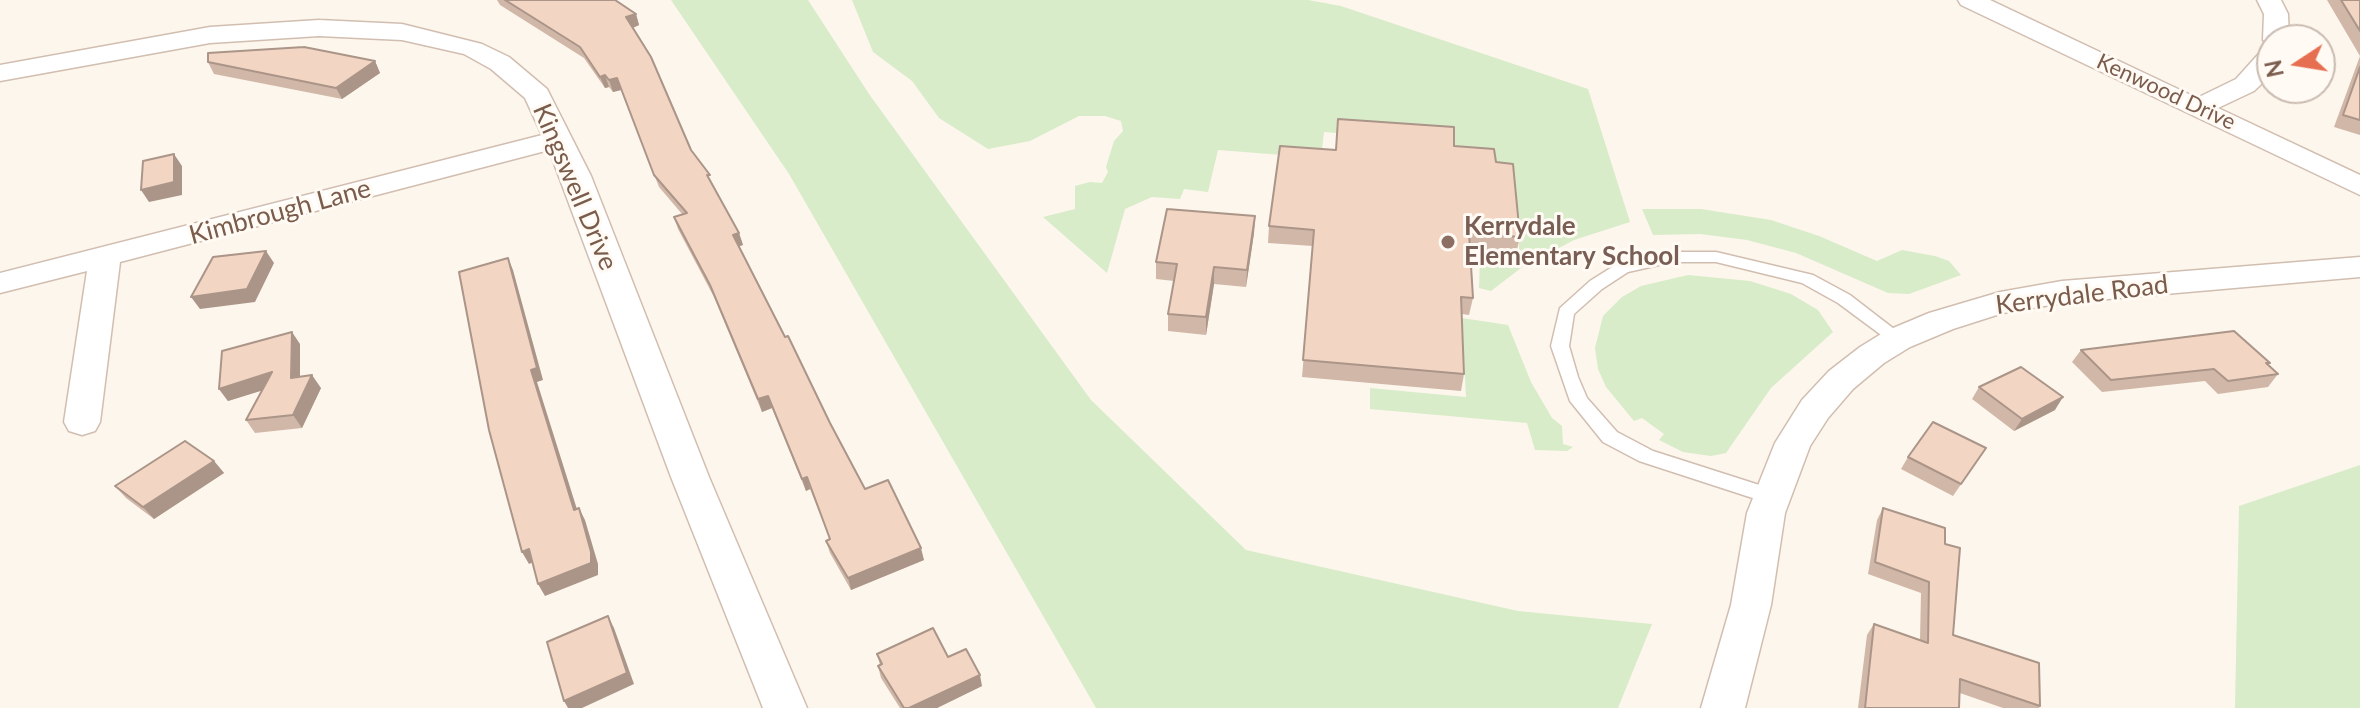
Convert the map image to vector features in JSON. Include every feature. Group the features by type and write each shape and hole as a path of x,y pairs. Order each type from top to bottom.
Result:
{"street":[{"name":"Kenwood Drive","path":"1970,0 2360,186"},
{"path":"2269,0 2276,14 2276,24"},
{"name":"Kingswell Drive","path":"0,73 210,35 319,28 402,32 462,46 500,63 523,80 537,95 576,176 690,477 785,708"},
{"path":"2199,107 2245,85 2256,75"},
{"name":"Kimbrough Lane","path":"0,283 559,139"},
{"path":"82,422 105,257"},
{"name":"Kerrydale Road","path":"1723,708 1751,605 1771,496 1793,443 1815,409 1841,380 1898,339 1941,321 2000,303 2062,292 2360,267"}],"lane":[{"path":"1771,496 1646,456 1610,437 1579,401 1569,377 1560,346 1566,312 1596,285 1623,268 1672,257 1716,257 1807,279 1844,299 1898,339"}],"green space":[{"path":"671,0 808,0 869,94 1091,400 1246,550 1518,611 1652,624 1618,708 1096,708 789,174"},
{"path":"852,0 1308,0 1341,6 1588,89 1630,222 1574,240 1521,268 1491,291 1479,288 1480,257 1520,261 1514,179 1495,178 1455,160 1453,142 1324,132 1321,158 1218,150 1208,192 1184,189 1180,199 1152,197 1125,209 1107,273 1043,217 1075,209 1075,186 1102,183 1108,172 1106,167 1114,141 1123,131 1121,121 1105,116 1079,116 1030,141 988,149 939,118 912,81 873,52"},
{"path":"1642,209 1701,209 1771,220 1877,261 1902,250 1935,256 1949,261 1961,275 1909,294 1888,293 1796,253 1747,240 1700,234 1653,235"},
{"path":"1688,275 1750,281 1791,294 1818,310 1833,332 1771,388 1726,453 1711,456 1683,452 1659,440 1664,434 1642,418 1634,421 1606,387 1598,369 1595,348 1603,316 1622,297 1641,286"},
{"path":"1462,318 1508,325 1531,382 1552,418 1562,426 1563,444 1573,447 1567,451 1535,450 1527,423 1370,409 1370,388 1466,397"},
{"path":"2360,465 2360,708 2235,708 2239,506"}],"building":[{"path":"505,0 615,0 636,14 626,17 651,57 691,150 710,175 707,175 739,233 733,235 865,489 888,480 921,548 848,578 826,541 830,539 807,477 802,479 768,396 758,399 710,285 674,217 687,213 654,175 617,78 609,80 605,75 600,77 580,47"},
{"path":"2341,0 2360,0 2360,31"},
{"path":"304,47 375,61 336,88 208,62 208,53"},
{"path":"2360,67 2360,120 2343,115"},
{"name":"Kerrydale Elementary School","path":"1338,119 1454,127 1454,146 1494,149 1496,162 1513,164 1520,237 1469,233 1473,298 1461,297 1464,374 1303,360 1314,230 1269,226 1280,146 1336,150"},
{"path":"174,154 174,182 141,190 143,161"},
{"path":"1167,209 1255,216 1247,270 1214,267 1206,317 1168,314 1177,264 1156,262"},
{"path":"266,251 247,289 191,297 213,257"},
{"path":"508,258 537,368 531,370 574,510 579,508 591,552 591,563 538,584 529,549 522,552 489,430 459,272"},
{"path":"2234,331 2278,374 2228,381 2214,369 2111,380 2081,350"},
{"path":"292,332 291,378 312,375 293,415 246,420 272,372 219,389 222,351"},
{"path":"2021,367 2063,397 2022,419 1979,387"},
{"path":"1933,422 1986,448 1961,484 1908,457"},
{"path":"185,441 214,461 143,507 115,486"},
{"path":"1883,508 1945,528 1945,544 1960,548 1953,635 2039,663 2040,706 1960,679 1959,708 1865,708 1874,624 1928,643 1929,582 1875,562"},
{"path":"608,616 627,673 564,701 547,642"},
{"path":"933,628 948,657 966,649 980,675 904,708 878,666 882,664 877,654"}],"place":[{"name":"Kerrydale Elementary School","path":"1448,242"}]}
